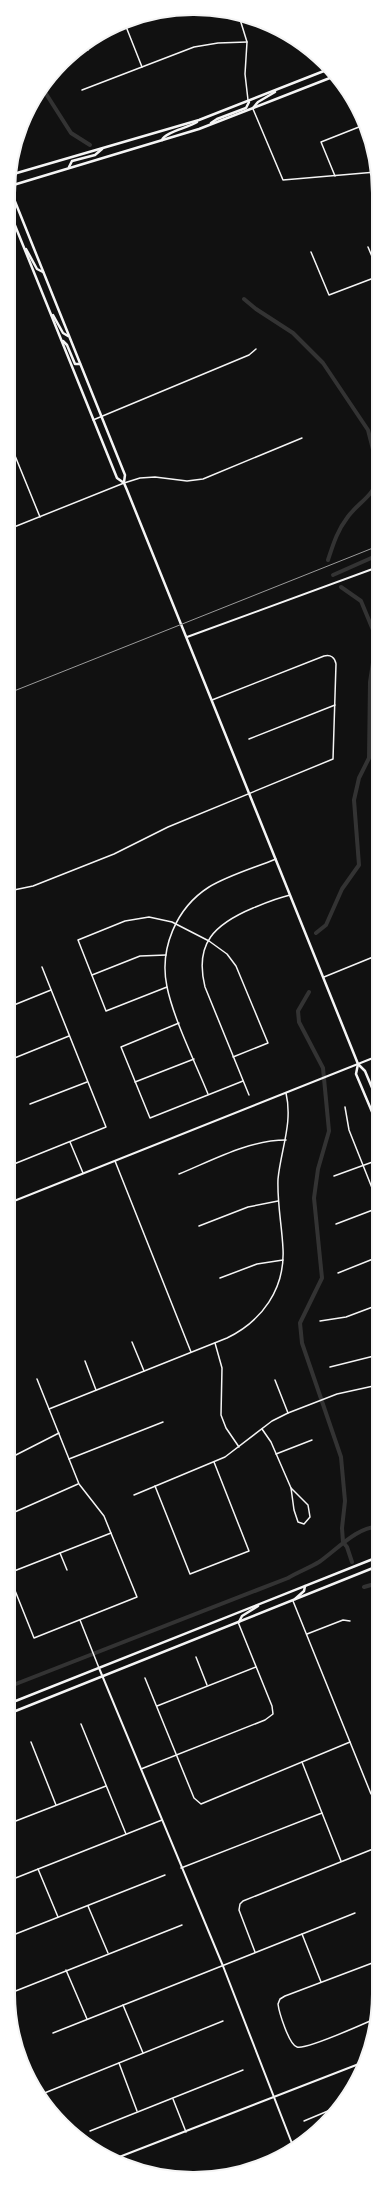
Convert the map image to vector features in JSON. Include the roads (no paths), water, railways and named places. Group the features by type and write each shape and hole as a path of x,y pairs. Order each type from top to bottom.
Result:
{"main road":[{"path":"16,173 199,120 249,102 324,71"},
{"path":"15,184 69,167 161,141 209,125 330,78"},
{"path":"253,109 258,102 282,88"},
{"path":"209,125 216,119 246,108 249,102"},
{"path":"161,141 166,135 190,127 199,120"},
{"path":"69,167 72,161 95,155 102,149"},
{"path":"15,202 125,475 124,483 358,1064 365,1071 372,1088"},
{"path":"15,226 117,478 124,483"},
{"path":"21,240 37,269 43,272"},
{"path":"48,306 63,334 68,336"},
{"path":"61,339 67,345 75,364 80,364"},
{"path":"358,1064 356,1074 372,1112"},
{"path":"15,1701 372,1559"},
{"path":"15,1711 372,1568"},
{"path":"293,1601 304,1591 306,1586"},
{"path":"238,1622 242,1616 265,1602"}],"street":[{"path":"241,21 247,42 245,81 249,102"},
{"path":"127,28 142,67"},
{"path":"82,90 203,45 247,42"},
{"path":"253,109 283,180 370,173"},
{"path":"335,176 321,142 359,127"},
{"path":"368,247 372,258"},
{"path":"311,252 328,295 372,277"},
{"path":"93,420 249,355 256,349"},
{"path":"15,526 124,483 149,477 180,481 196,481 302,438"},
{"path":"15,456 40,516"},
{"path":"187,637 372,569"},
{"path":"15,890 33,886 114,854 168,826 333,759 336,664 332,657 324,656 212,700"},
{"path":"249,739 335,705"},
{"path":"208,1094 179,1023 167,987 166,955 175,924 188,905 210,887 276,859"},
{"path":"249,1095 203,979 203,958 209,940 217,928 227,920 290,895"},
{"path":"167,987 106,1011 78,940 132,919 157,918 175,924 209,940 227,954 236,966 268,1043 233,1057"},
{"path":"92,975 140,956 166,955"},
{"path":"324,977 372,957"},
{"path":"15,1164 106,1127 42,968"},
{"path":"15,1005 51,990"},
{"path":"179,1023 121,1047 150,1118 243,1080"},
{"path":"15,1058 69,1036"},
{"path":"15,1201 372,1058"},
{"path":"135,1082 194,1059"},
{"path":"30,1104 87,1082"},
{"path":"49,1409 216,1343 242,1330 264,1310 277,1287 283,1260 278,1201 278,1179 289,1120 286,1092"},
{"path":"345,1107 348,1130 372,1188"},
{"path":"179,1174 250,1146 269,1141 286,1140"},
{"path":"70,1142 82,1173"},
{"path":"115,1160 191,1352"},
{"path":"334,1176 372,1162"},
{"path":"199,1226 248,1207 278,1201"},
{"path":"336,1224 372,1210"},
{"path":"338,1273 372,1259"},
{"path":"220,1278 257,1264 283,1260"},
{"path":"320,1321 346,1317 372,1307"},
{"path":"132,1342 144,1371"},
{"path":"216,1343 222,1368 221,1415 226,1428 240,1447"},
{"path":"330,1367 372,1356"},
{"path":"85,1361 96,1390"},
{"path":"15,1590 34,1638 137,1597 104,1516 79,1484 37,1379"},
{"path":"275,1380 288,1413"},
{"path":"134,1495 214,1462 240,1447 262,1429 288,1413 328,1397 372,1386"},
{"path":"69,1460 164,1422"},
{"path":"262,1429 276,1454 291,1488 294,1513 298,1522 304,1524 310,1517 308,1505 291,1488"},
{"path":"15,1455 59,1433"},
{"path":"276,1454 312,1440"},
{"path":"155,1486 190,1574 249,1551 214,1462"},
{"path":"15,1512 79,1484"},
{"path":"15,1570 111,1532"},
{"path":"60,1553 67,1570"},
{"path":"293,1601 372,1794"},
{"path":"80,1620 181,1868 223,1966 292,2143"},
{"path":"307,1634 343,1620 350,1621"},
{"path":"141,1769 265,1720 272,1714 272,1706 238,1622"},
{"path":"196,1657 208,1686"},
{"path":"157,1706 256,1667"},
{"path":"146,1678 194,1798 201,1804 350,1742"},
{"path":"81,1724 126,1834"},
{"path":"31,1742 56,1806"},
{"path":"302,1762 341,1862"},
{"path":"15,1821 106,1786"},
{"path":"181,1868 322,1813"},
{"path":"15,1878 162,1820"},
{"path":"255,1952 240,1916 240,1904 252,1897 372,1849"},
{"path":"38,1869 58,1917"},
{"path":"15,1933 165,1876"},
{"path":"88,1906 108,1954"},
{"path":"52,2033 355,1913"},
{"path":"15,1991 182,1925"},
{"path":"302,1934 321,1982"},
{"path":"370,2021 315,2043 298,2047 293,2045 290,2040 278,2010 278,2004 280,1999 372,1963"},
{"path":"66,1970 87,2019"},
{"path":"123,2005 143,2054"},
{"path":"45,2093 223,2021"},
{"path":"119,2063 137,2111"},
{"path":"122,2157 274,2099 357,2065"},
{"path":"90,2131 243,2070"},
{"path":"173,2098 186,2132"},
{"path":"304,2121 328,2111"}],"waterway":[{"path":"46,93 71,133 90,145"},
{"path":"244,299 256,309 293,333 323,363 368,430 372,446"},
{"path":"328,560 336,538 351,512 372,491"},
{"path":"333,575 372,558"},
{"path":"341,587 361,601 372,628"},
{"path":"316,933 326,925 342,889 359,865 354,800 359,778 369,758 370,682 372,669"},
{"path":"309,992 298,1011 299,1022 323,1068 329,1131 318,1169 314,1198 322,1278 300,1323 302,1343 341,1457 345,1501 342,1528 343,1542 347,1547 352,1562"},
{"path":"15,1684 288,1578 319,1562 347,1540 363,1530 372,1528"},
{"path":"364,1587 372,1585"}],"railway":[{"path":"15,691 372,548"}]}
